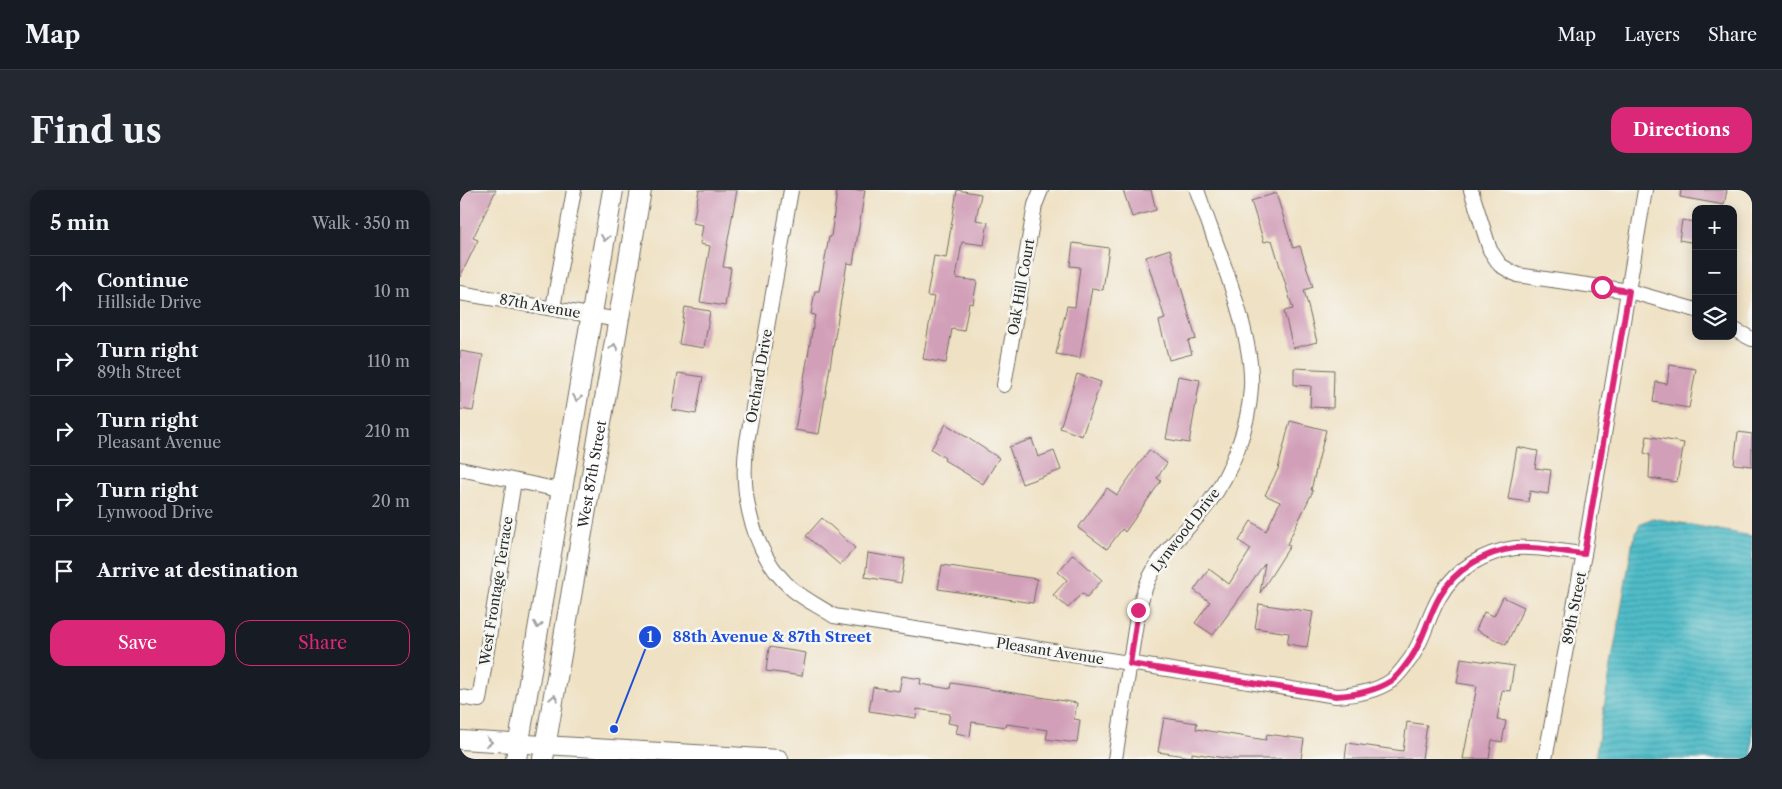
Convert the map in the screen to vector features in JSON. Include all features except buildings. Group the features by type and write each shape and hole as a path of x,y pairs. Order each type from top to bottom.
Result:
{"main road":[{"name":"West 87th Street","path":"517,751 560,490 613,190"},
{"name":"West 87th Street","path":"544,752 641,190"}],"street":[{"path":"553,308 574,190"},
{"name":"Orchard Drive","path":"767,560 748,508 744,484 744,462 791,190"},
{"name":"Oak Hill Court","path":"1004,385 1036,205 1041,190"},
{"name":"Lynwood Drive","path":"1115,759 1138,610 1150,576 1220,485 1234,456 1248,411 1251,387 1247,346 1240,318 1197,190"},
{"path":"1471,190 1490,250 1500,265 1517,275 1629,291 1692,309"},
{"name":"89th Street","path":"1545,759 1584,554 1645,190"},
{"name":"87th Avenue","path":"460,292 619,320"},
{"path":"1737,331 1752,339"},
{"path":"460,469 560,490"},
{"name":"West Frontage Terrace","path":"460,698 479,700 514,481"},
{"name":"Pleasant Avenue","path":"767,560 792,589 834,616 1336,696 1356,695 1391,681 1404,668 1417,648 1440,595 1456,576 1472,563 1493,553 1515,548 1537,548 1584,554"},
{"path":"460,740 517,751 779,759"}],"water":[{"path":"1653,518 1752,536 1752,759 1595,759 1633,540 1640,524"}],"place":[{"name":"88th Avenue & 87th Street","path":"614,729"}],"route":[{"path":"1138,610 1130,664 1336,696 1356,695 1391,681 1404,668 1417,648 1440,595 1456,576 1472,563 1493,553 1515,548 1537,548 1584,554 1629,291 1602,287"}]}
